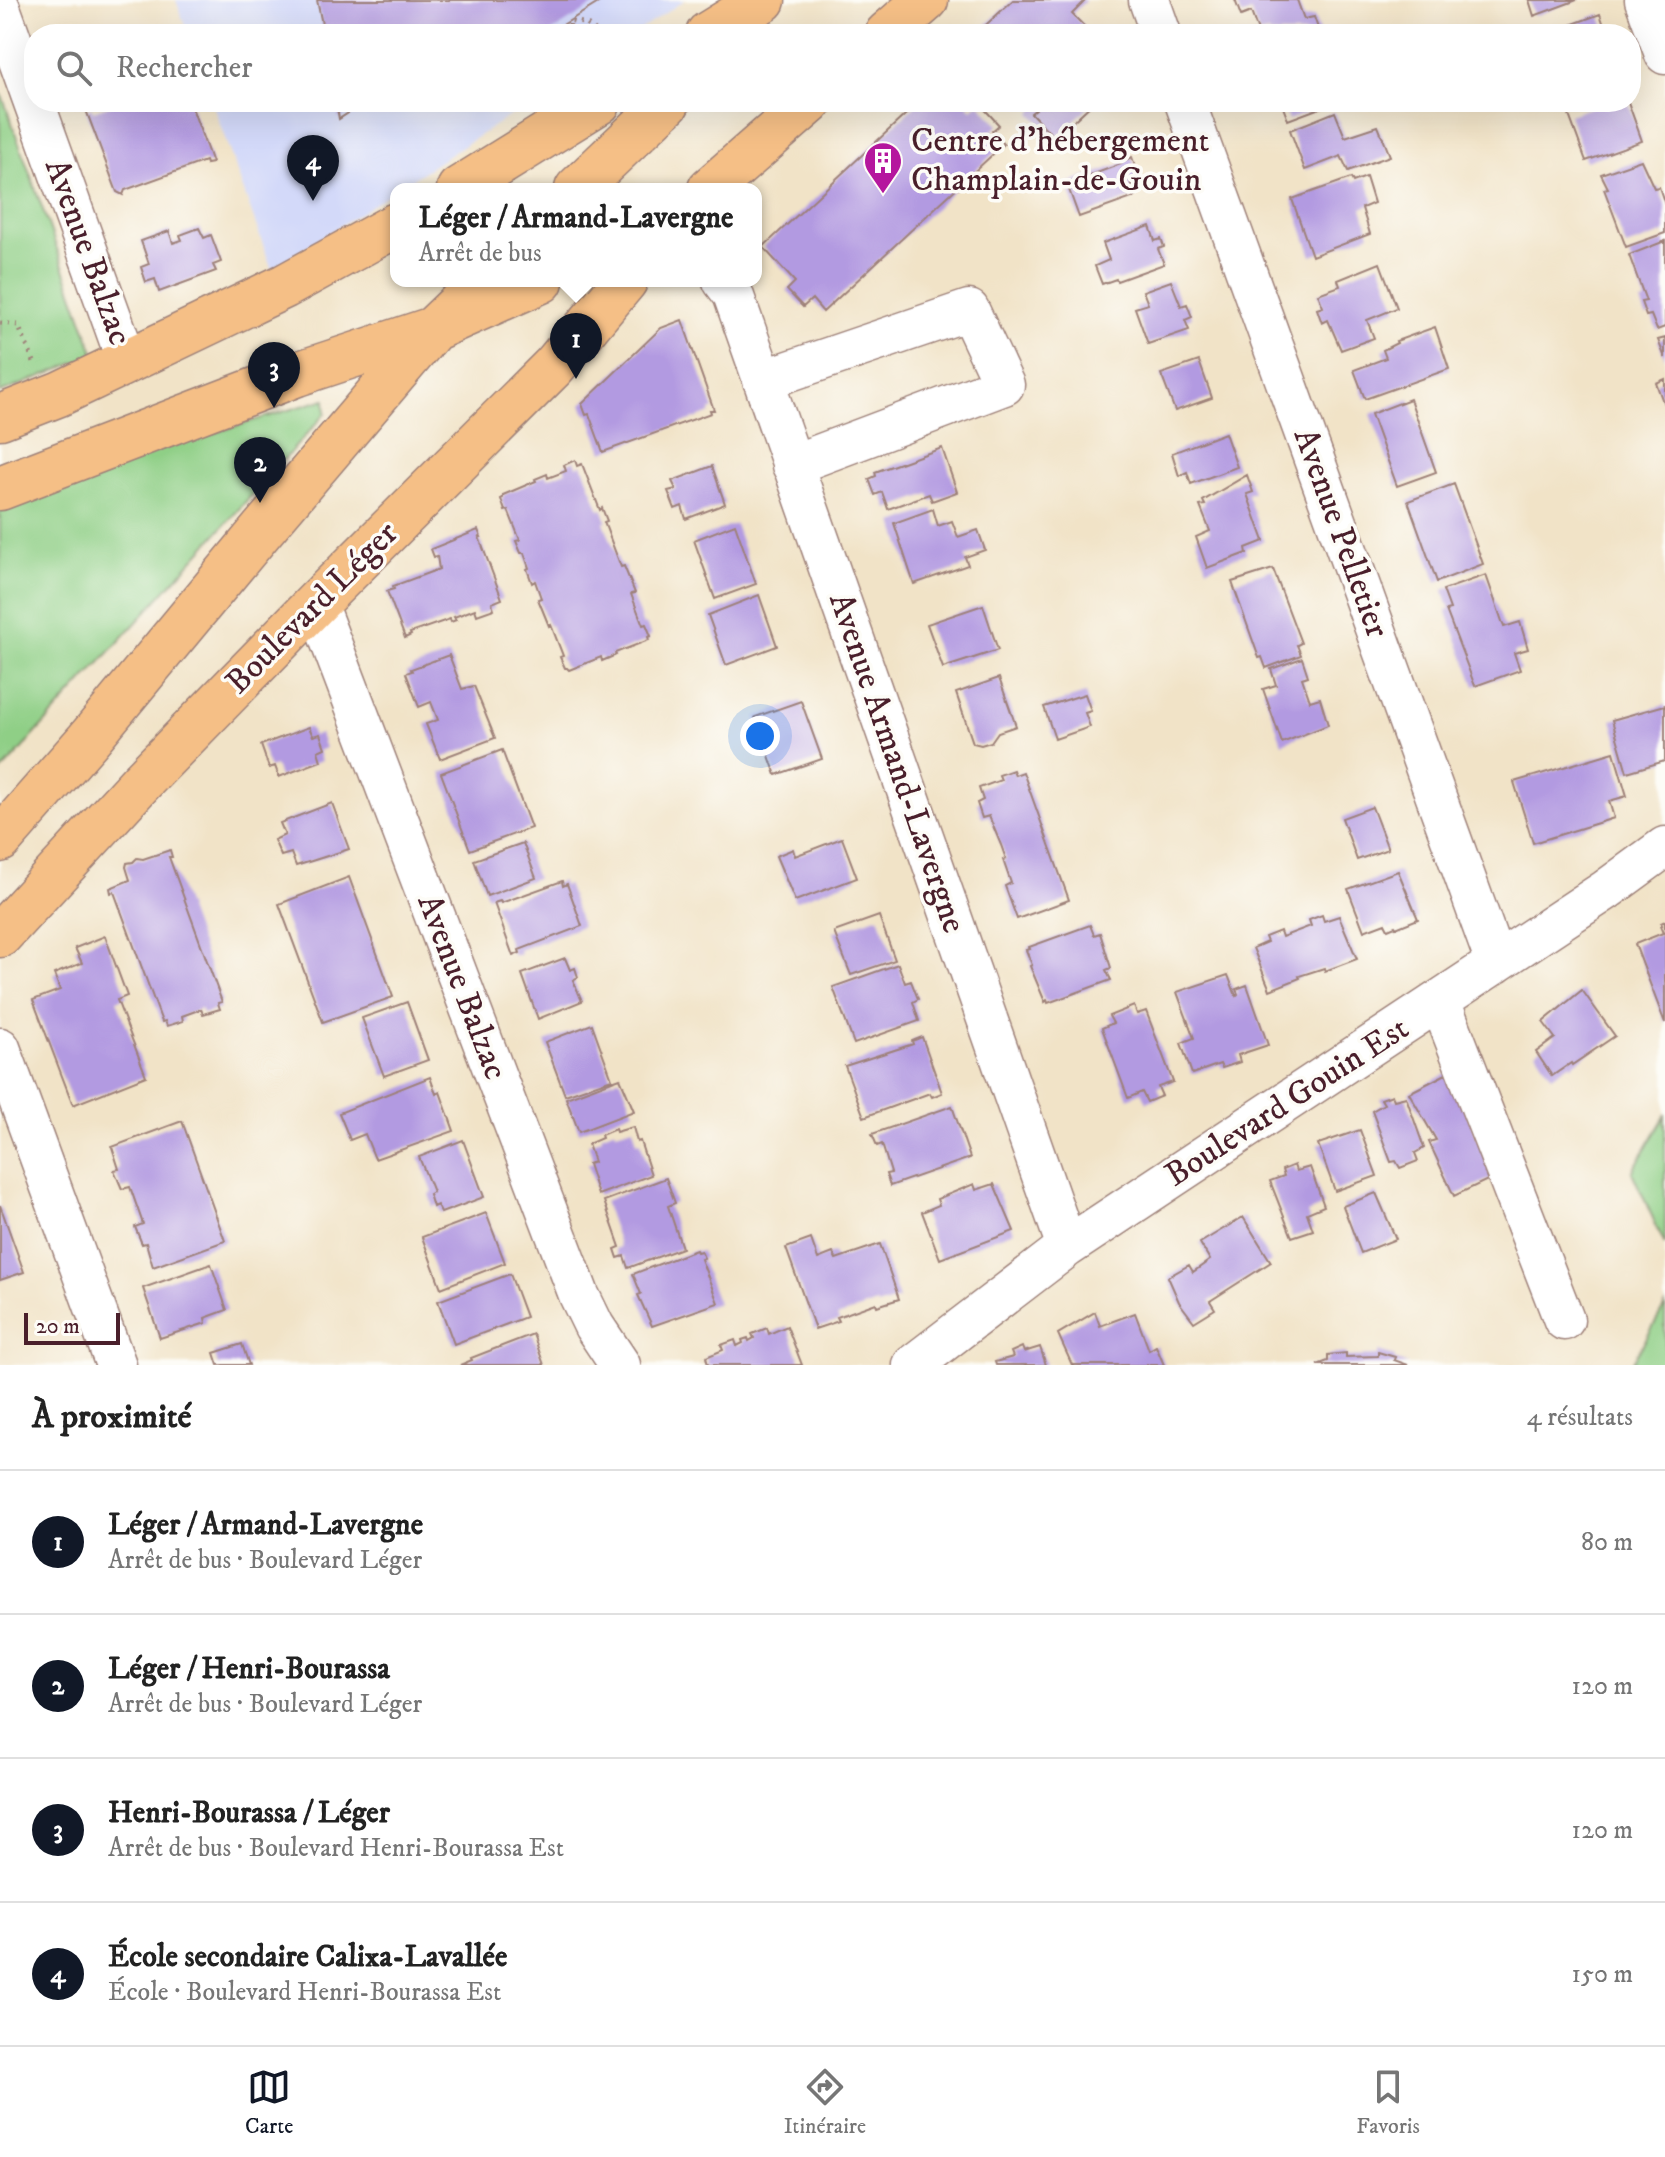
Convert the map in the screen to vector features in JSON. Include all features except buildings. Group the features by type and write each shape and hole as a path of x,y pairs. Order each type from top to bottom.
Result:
{"main road":[{"path":"724,24 763,0"},
{"path":"749,24 774,0"},
{"path":"898,24 926,0"},
{"path":"469,183 583,112"},
{"path":"583,183 658,112"},
{"path":"717,183 799,112"},
{"path":"0,417 51,397 285,286 390,228"},
{"path":"0,840 88,740 433,329 477,287"},
{"path":"0,488 297,374 433,329 528,287"},
{"name":"Boulevard Léger","path":"0,935 141,782 554,366 620,287"}],"street":[{"path":"1149,0 1157,24"},
{"path":"1645,0 1665,54"},
{"name":"Avenue Balzac","path":"0,8 24,75"},
{"name":"Avenue Balzac","path":"37,112 127,361"},
{"name":"Avenue Pelletier","path":"1189,112 1496,963"},
{"name":"Avenue Armand-Lavergne","path":"728,287 733,294 1067,1247"},
{"path":"763,380 969,310 1004,385 792,465"},
{"name":"Avenue Balzac","path":"316,603 579,1295 594,1326 620,1365"},
{"name":"Boulevard Gouin Est","path":"913,1365 959,1350 1067,1247 1606,890 1665,847"},
{"path":"1440,1001 1564,1320"},
{"path":"0,1048 116,1365"}],"path":[{"path":"570,24 570,20 586,24"},
{"path":"0,323 18,325 51,397"}],"shaded area":[{"path":"176,0 685,0 649,24 184,24"},
{"path":"216,112 516,112 406,183 390,183 390,193 272,270"}],"green space":[{"path":"0,90 95,355 0,393"},
{"path":"325,399 326,413 0,773 0,498"},
{"path":"1665,1116 1665,1245 1632,1172"},
{"path":"1665,1306 1665,1365 1631,1365"}],"place":[{"name":"Centre d'hébergement Champlain-de-Gouin","path":"883,195"},
{"name":"École secondaire Calixa-Lavallée","path":"313,201"},
{"name":"Léger / Armand-Lavergne","path":"576,379"},
{"name":"Henri-Bourassa / Léger","path":"274,408"},
{"name":"Léger / Henri-Bourassa","path":"260,503"}]}
